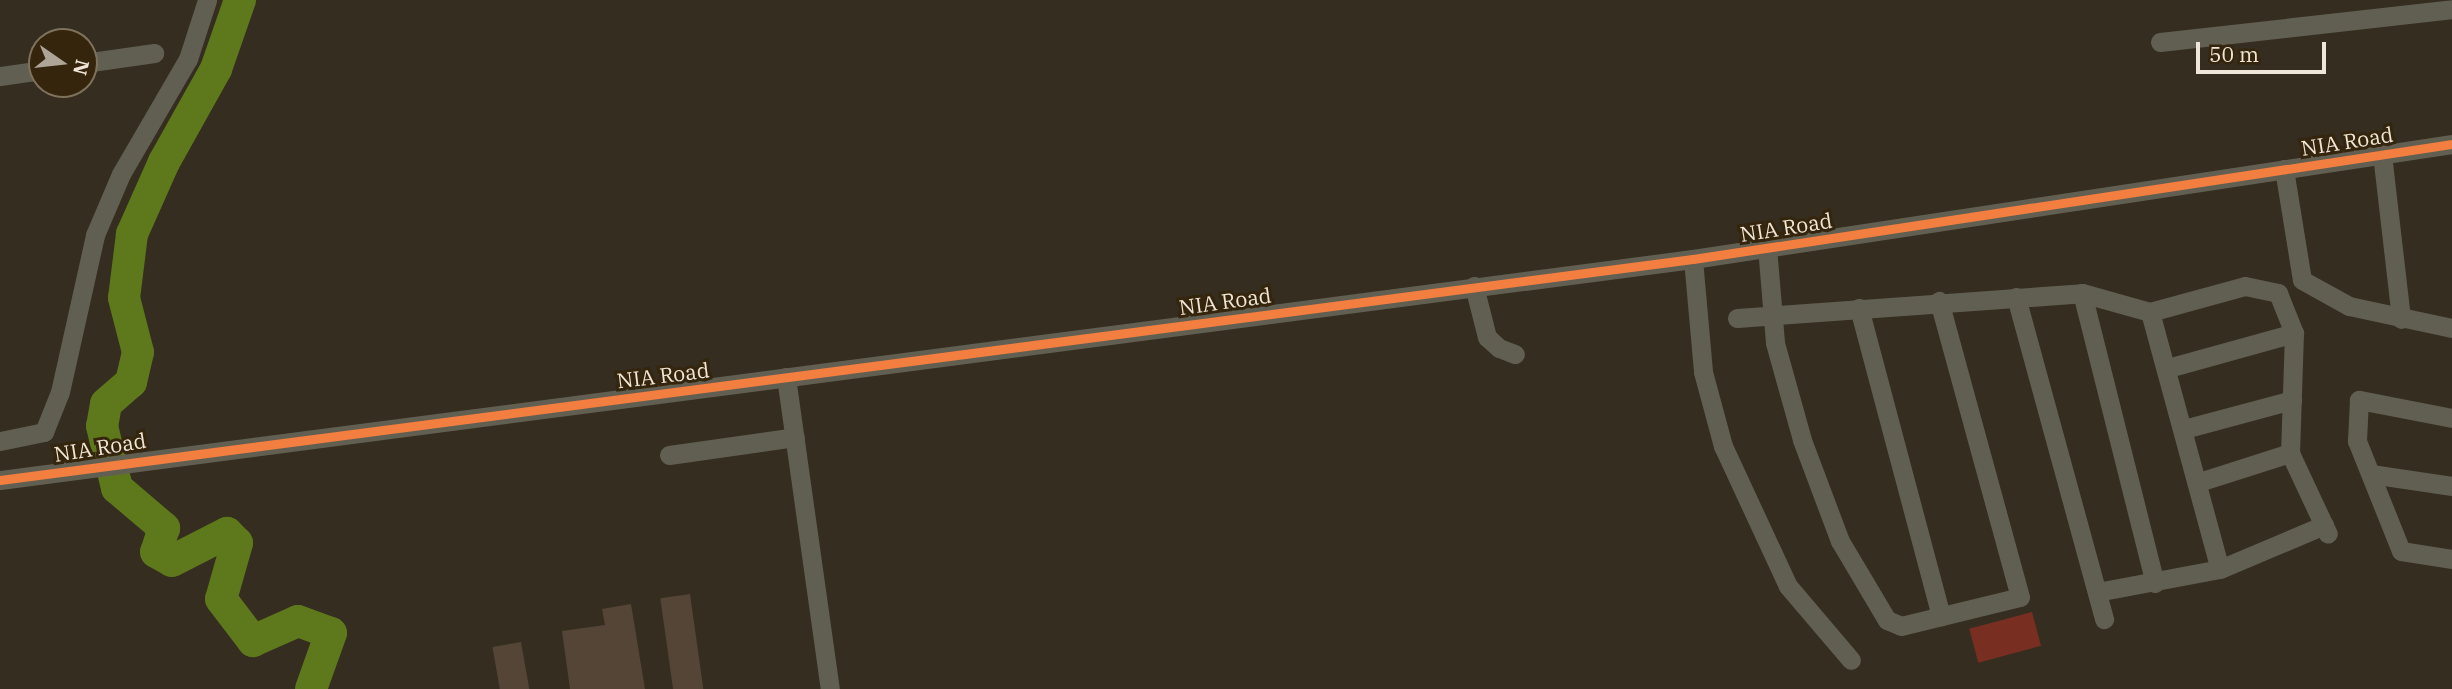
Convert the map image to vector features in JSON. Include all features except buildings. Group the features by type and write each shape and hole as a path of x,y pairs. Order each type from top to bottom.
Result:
{"street":[{"path":"0,441 44,432 60,392 95,235 121,174 188,60 207,0"},
{"path":"2160,42 2367,9 2452,9"},
{"path":"98,62 154,53"},
{"path":"0,76 28,72"},
{"name":"NIA Road","path":"0,480 139,459 1693,259 2452,144"},
{"path":"2382,154 2401,319"},
{"path":"2284,169 2302,280 2349,306 2452,328"},
{"path":"1767,247 1775,343 1802,440 1840,541 1893,625 2020,597 1939,300"},
{"path":"1693,259 1703,372 1723,446 1788,586 1850,660"},
{"path":"1474,286 1487,337 1499,348 1515,354"},
{"path":"1737,318 1939,300 2082,293 2150,312 2245,286 2278,293 2294,333 2290,453 2326,529 2220,569 2097,592"},
{"path":"2082,293 2155,583"},
{"path":"2016,297 2104,619"},
{"path":"1859,308 1941,616"},
{"path":"2150,312 2168,368 2220,569"},
{"path":"2168,368 2294,333"},
{"path":"786,377 831,689"},
{"path":"2184,429 2292,400"},
{"path":"2452,418 2359,400 2357,442 2401,551 2452,559"},
{"path":"669,455 795,438"},
{"path":"2199,482 2290,453"},
{"path":"2371,474 2452,486"}],"shaded area":[{"path":"2032,612 2041,646 1978,663 1969,629"}],"waterway":[{"path":"240,0 216,69 164,162 132,234 124,298 138,352 131,382 106,404 102,426 117,488 164,528 156,552 172,561 227,533 237,543 221,599 253,641 298,621 331,633 311,689"}],"cycle path":[{"path":"0,480 1693,259 2452,144"}]}
